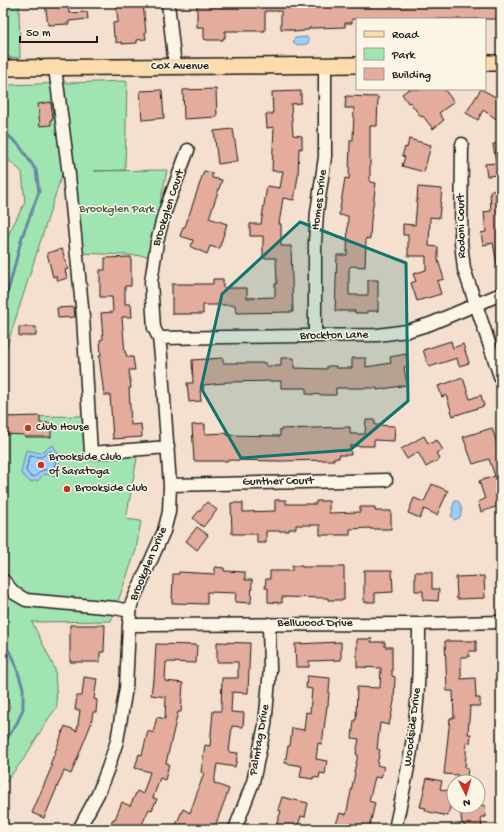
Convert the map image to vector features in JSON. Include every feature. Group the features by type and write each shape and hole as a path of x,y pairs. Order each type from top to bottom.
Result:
{"main road":[{"path":"486,63 501,63"},
{"name":"Cox Avenue","path":"3,68 356,65"}],"street":[{"path":"168,3 175,66"},
{"name":"Homes Drive","path":"315,336 314,242 325,157 325,65"},
{"path":"55,68 69,175 83,317 90,453 168,447"},
{"name":"Rodoni Court","path":"462,144 461,242 464,268 501,379"},
{"name":"Brookglen Court","path":"159,338 154,328 151,282 156,242 164,214 188,150"},
{"name":"Brockton Lane","path":"159,338 378,335 406,331 430,324 501,294"},
{"name":"Brookglen Drive","path":"79,829 98,794 117,741 126,688 130,611 141,582 164,531 169,512 170,485 168,447 159,338"},
{"name":"Gunther Court","path":"170,485 386,480"},
{"path":"3,580 14,593 26,600 114,608 130,611"},
{"name":"Bellwood Drive","path":"129,624 419,624 501,622"},
{"name":"Palmtag Drive","path":"235,829 253,782 265,725 270,669 269,624"},
{"name":"Woodside Drive","path":"395,829 414,731 418,689 419,624"}],"highlighted area":[{"path":"300,222 406,263 408,401 350,450 241,458 201,388 222,294"}],"green space":[{"path":"3,3 19,3 20,58 3,57"},
{"name":"Brookglen Park","path":"127,81 125,170 94,171 167,170 149,256 81,253 63,171 3,358 3,245 25,202 22,172 3,155 3,82 8,85"},
{"name":"Brookside Club","path":"83,416 86,454 130,456 137,458 126,519 141,521 136,550 111,621 32,622 55,669 57,707 25,757 3,786 3,716 10,707 3,686 3,417"}],"water":[{"path":"307,37 309,41 307,44 297,45 293,42 295,38"},
{"name":"Brookside Club of Saratoga","path":"53,445 60,457 58,476 43,474 39,480 30,482 21,473 26,450 40,453"},
{"path":"455,501 458,501 461,511 460,517 455,520 451,516"}],"building":[{"path":"45,3 68,3 69,13 87,12 88,19 69,21 69,24 48,25"},
{"path":"116,3 143,3 146,39 137,40 137,43 116,43 113,23 118,22"},
{"path":"197,3 501,4 501,19 356,18 352,19 352,23 345,23 345,27 309,28 309,30 294,32 294,30 281,29 281,11 265,11 265,31 225,31 225,38 223,38 223,40 207,40 204,39 204,27 197,27"},
{"path":"216,89 217,117 184,119 183,90"},
{"path":"162,90 164,118 142,120 140,91"},
{"path":"408,90 445,90 454,102 439,113 444,120 433,129 423,116 421,117 410,102 408,103 402,94"},
{"path":"480,90 501,100 501,122 483,110 478,120 466,113"},
{"path":"301,91 301,103 291,104 293,135 302,136 302,149 299,148 298,176 294,200 283,198 279,224 281,224 281,246 291,246 293,312 236,313 235,305 203,305 203,314 172,314 172,284 213,284 213,279 223,279 223,288 247,288 247,298 275,297 275,284 277,284 276,258 263,258 263,236 250,236 250,224 261,224 267,186 280,188 283,171 272,171 274,127 267,128 266,114 273,114 272,92"},
{"path":"346,96 378,97 377,126 370,126 370,182 376,183 370,239 366,238 365,267 351,266 349,269 349,295 368,295 368,280 378,280 378,311 367,311 367,313 355,313 355,311 335,311 337,255 347,255 348,216 339,215 345,178 349,179 350,140 353,140 354,108 345,108"},
{"path":"51,102 53,119 51,119 51,125 40,126 38,104"},
{"path":"233,129 238,161 218,164 214,131"},
{"path":"409,139 431,145 424,172 402,166 405,157 402,156 405,147 407,148"},
{"path":"501,143 501,170 498,171 499,175 487,176 485,164 496,163 493,144"},
{"path":"204,171 212,173 212,178 222,180 209,218 227,224 219,249 210,246 207,254 191,247 193,240 180,236 183,227 185,227"},
{"path":"418,187 442,189 439,218 430,217 429,246 438,247 438,260 444,279 437,281 441,294 417,301 411,283 416,281 413,274 426,270 426,256 408,256 408,235 403,235 403,224 415,225"},
{"path":"501,190 501,263 497,264 493,243 483,245 481,233 486,232 484,212 491,211 490,191"},
{"path":"62,249 68,269 65,270 67,278 58,281 56,276 53,277 47,253"},
{"path":"131,257 131,286 125,286 125,304 131,304 132,317 122,317 125,353 127,357 133,357 135,370 129,370 131,388 129,388 131,425 141,424 142,437 113,439 110,395 104,395 99,356 101,356 100,340 103,339 101,313 113,312 112,297 100,297 100,270 105,270 105,258"},
{"path":"74,307 75,317 58,318 57,308"},
{"path":"19,327 36,327 36,336 19,336"},
{"path":"451,341 453,348 463,344 469,363 459,366 457,358 429,367 423,350"},
{"path":"406,354 408,366 404,367 407,385 377,390 377,388 336,388 336,395 326,395 306,394 306,388 281,388 281,381 225,382 203,385 204,389 200,390 201,401 189,402 187,383 193,383 192,360 223,358 223,363 266,363 266,366 281,366 281,358 294,358 294,368 327,369 327,366 336,366 336,368 352,368 352,358 366,358 366,367 391,363 390,357"},
{"path":"463,378 470,399 481,395 484,406 453,416 446,395 442,397 438,386"},
{"name":"Club House","path":"40,416 40,423 51,423 51,437 25,437 24,435 6,434 4,417"},
{"path":"366,420 375,420 375,425 395,426 394,441 374,440 374,446 350,446 351,455 339,455 339,458 333,458 334,460 194,461 192,425 205,424 205,434 227,433 227,435 280,436 280,429 350,427 350,434 365,434"},
{"path":"492,428 501,456 501,505 481,512 478,502 485,499 479,481 495,476 489,459 473,464 463,437"},
{"path":"424,436 428,443 437,440 443,450 436,453 440,459 426,467 418,452 407,459 401,449"},
{"path":"432,484 448,491 437,515 424,509 420,518 408,513 414,498 424,502"},
{"path":"275,500 286,500 286,504 316,504 316,501 329,501 329,513 360,512 360,507 375,507 375,511 391,511 391,529 350,529 350,535 320,535 320,525 296,525 296,529 289,529 289,531 266,531 266,543 257,543 257,534 232,534 231,503 243,503 243,512 275,511"},
{"path":"207,502 217,510 203,527 193,518"},
{"path":"197,527 208,535 197,550 186,541"},
{"path":"292,566 344,567 344,600 328,600 328,598 282,597 282,603 268,602 268,588 265,588 266,579 270,579 270,571 292,571"},
{"path":"215,567 224,568 224,571 245,572 245,580 252,580 251,603 235,602 236,593 207,592 207,604 172,603 173,574 179,574 179,572 215,574"},
{"path":"364,570 392,570 393,592 375,593 375,602 364,602"},
{"path":"415,572 432,572 432,589 439,589 438,601 423,600 423,591 415,591"},
{"path":"484,576 485,598 457,599 456,577"},
{"path":"70,625 105,625 104,652 100,652 100,662 70,662"},
{"path":"357,639 372,639 371,642 385,642 385,647 392,647 392,676 395,677 394,702 389,725 380,723 377,749 380,750 377,765 384,767 381,778 375,777 369,801 375,803 369,829 334,829 340,813 346,815 358,755 356,754 359,739 352,738 354,720 356,720 357,687 380,688 381,668 357,667"},
{"path":"445,641 476,641 476,651 469,651 469,657 461,657 461,679 475,678 476,698 480,698 480,706 470,706 468,734 471,734 470,743 467,742 465,767 468,768 467,774 444,774 450,718 454,718 453,691 447,691"},
{"path":"217,642 250,643 248,693 232,692 231,712 244,713 243,727 232,726 229,752 238,753 235,767 217,764 214,783 229,789 214,829 174,829 183,809 190,813 204,773 201,772 205,745 210,746 213,711 221,711 222,678 238,678 238,662 217,662"},
{"path":"341,642 341,660 309,661 309,667 296,667 295,644"},
{"path":"156,644 197,645 196,663 166,662 165,681 183,683 181,712 178,712 166,763 169,764 165,780 160,778 153,798 157,799 152,810 149,809 140,829 108,829 113,819 115,819 122,802 130,806 137,791 143,794 150,772 135,768 139,754 142,755 148,731 153,733 157,717 165,719 166,697 151,695 154,680"},
{"path":"307,676 330,678 328,706 322,744 318,743 316,759 327,761 325,774 320,773 319,778 313,777 313,779 300,777 302,766 285,763 288,746 290,746 292,728 304,730 306,712 310,713 312,689 306,688"},
{"path":"84,677 97,679 94,699 97,700 96,712 93,712 91,724 71,774 64,771 44,818 32,813 52,766 50,765 65,726 77,731 80,710 75,710 77,696 82,696"},
{"path":"427,778 442,781 440,789 446,790 446,814 448,814 448,816 429,812 425,810 426,808 420,807"},
{"path":"282,797 308,803 305,817 301,816 297,829 275,829 281,811 278,810"},
{"path":"461,814 486,814 486,817 481,817 482,829 465,829 464,824 462,824"}],"waterway":[{"path":"3,131 19,145 36,170 39,192 22,237 3,305"},
{"path":"3,643 13,657 23,688 23,709 17,723 3,745"}],"place":[{"name":"Club House","path":"28,428"},
{"name":"Brookside Club of Saratoga","path":"41,465"},
{"name":"Brookside Club","path":"67,489"}]}
